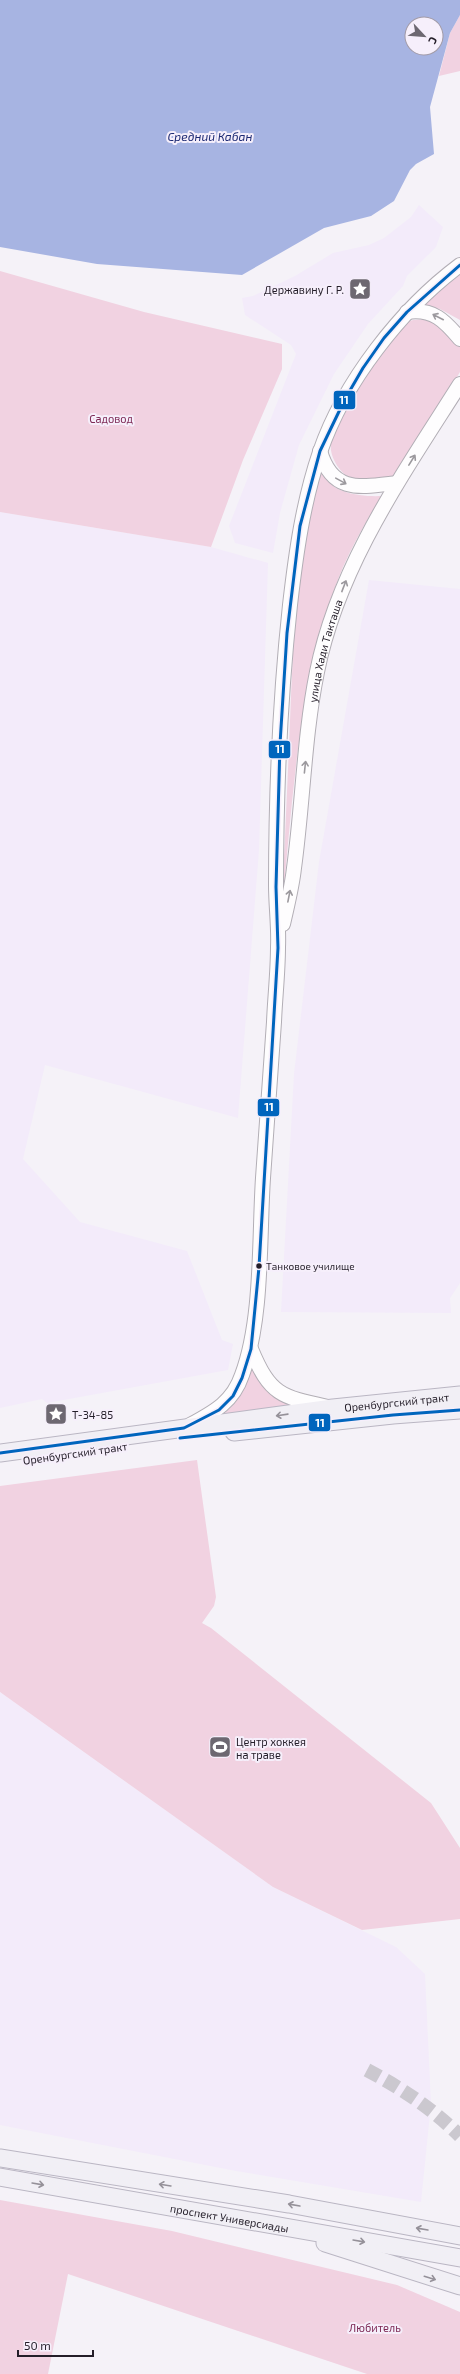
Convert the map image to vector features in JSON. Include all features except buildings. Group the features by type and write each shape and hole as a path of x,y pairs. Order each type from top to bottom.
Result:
{"main road":[{"name":"Оренбургский тракт","path":"0,1453 333,1408 460,1395"},
{"name":"Оренбургский тракт","path":"0,1463 201,1436 393,1414 460,1410"},
{"name":"проспект Универсиады","path":"0,2158 289,2204 460,2236"},
{"name":"проспект Универсиады","path":"0,2176 273,2226 460,2258"},
{"path":"273,2226 386,2264 460,2286"}],"street":[{"name":"улица Хади Такташа","path":"184,1428 219,1410 233,1396 242,1378 251,1349 259,1267 278,948 276,886 280,744 287,633 300,526 320,451 345,399 363,368 384,338 408,312 460,265"},
{"path":"408,312 425,312 437,316 448,323 460,339"},
{"name":"улица Хади Такташа","path":"278,948 294,869 317,672 333,614 347,578 397,483 460,384"},
{"path":"320,451 326,468 344,484 359,487 397,483"},
{"name":"улица Хади Такташа","path":"251,1349 261,1374 270,1385 284,1395 333,1408"}],"shaded area":[{"path":"419,205 443,227 436,247 407,276 403,286 368,324 334,374 299,445 280,513 273,553 235,543 229,526 296,354 291,345 245,315 242,298 253,296 295,276 333,253 369,245 384,238 411,217"},
{"path":"0,512 211,547 268,563 259,850 238,1118 45,1065 23,1159 80,1222 187,1251 222,1340 233,1344 228,1370 47,1403 42,1399 0,1408"},
{"path":"369,580 460,589 460,1283 450,1298 451,1313 281,1312 294,1074 319,862"},
{"path":"0,1692 273,1887 396,1947 425,1974 431,2104 421,2202 236,2171 0,2125"}],"green space":[{"path":"460,15 460,71 439,76 450,33"},
{"name":"Садовод","path":"0,271 144,312 282,344 282,369 243,460 211,547 0,512"},
{"path":"460,272 460,320 440,309 421,306"},
{"path":"431,319 460,342 460,372 398,473 391,479 385,481 358,482 350,479 337,466 331,449 331,444 342,418 386,346 405,324 410,321"},
{"path":"323,468 325,477 338,489 365,496 382,496 361,530 343,567 328,609 316,652 306,696 299,740 281,918 298,581 307,523"},
{"path":"249,1363 303,1404 221,1416 238,1399 243,1387"},
{"name":"Центр хоккея на траве","path":"197,1460 216,1597 214,1606 202,1623 211,1628 431,1803 460,1848 460,1919 362,1930 273,1887 0,1692 0,1486"},
{"name":"Любитель","path":"0,2200 172,2231 397,2285 460,2312 460,2374 367,2374 68,2274 48,2374 0,2374"}],"water":[{"name":"Средний Кабан","path":"0,0 460,0 460,15 450,33 444,55 444,16 404,16 404,56 444,56 430,107 434,154 416,164 410,170 394,201 371,216 324,228 242,275 97,264 0,247"}],"tunnel":[{"path":"367,2070 416,2100 439,2117 460,2136"}],"transit line":[{"name":"11","path":"0,1453 184,1428 219,1410 233,1396 242,1378 251,1349 259,1267 278,948 276,887 280,744 287,633 300,526 320,451 345,399 363,368 384,338 407,312 460,265"},
{"name":"11","path":"180,1438 393,1415 460,1410"}],"place":[{"name":"Державину Г. Р.","path":"360,289"},
{"name":"Танковое училище","path":"259,1266"},
{"name":"T-34-85","path":"56,1414"},
{"name":"Центр хоккея на траве","path":"220,1747"}]}
